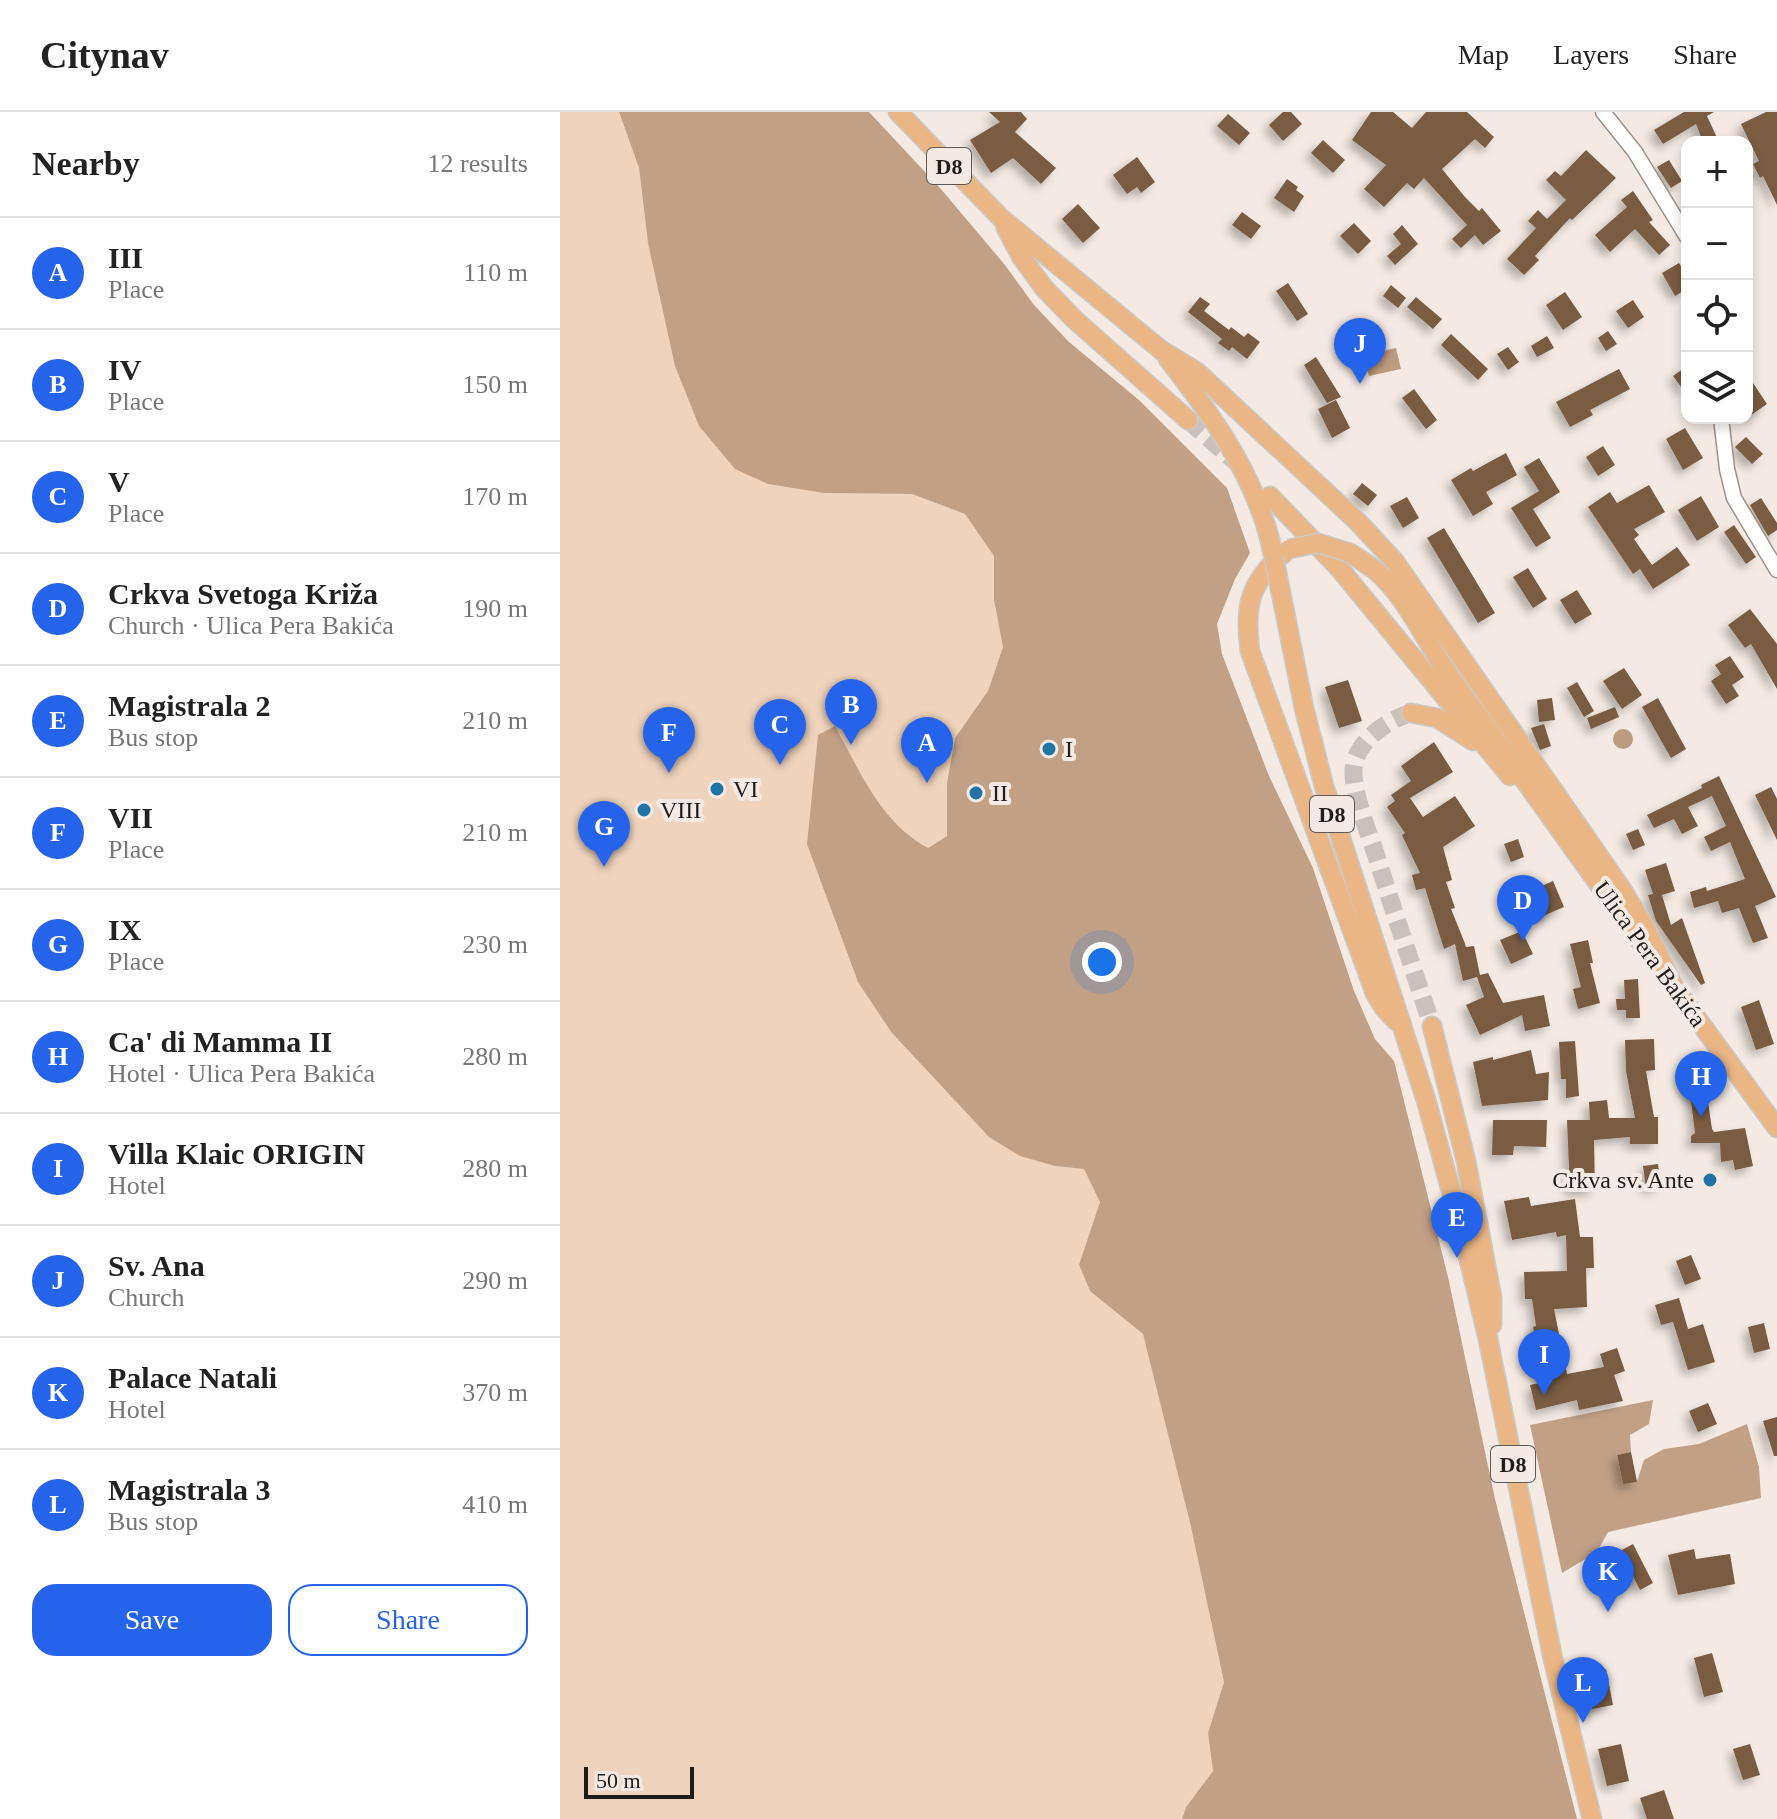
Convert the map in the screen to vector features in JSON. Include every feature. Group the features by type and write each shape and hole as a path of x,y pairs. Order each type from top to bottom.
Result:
{"main road":[{"name":"D8","path":"898,112 1001,218 1161,350 1241,465 1255,495 1270,540 1304,708 1324,786 1441,1152 1488,1339 1553,1659 1592,1819"},
{"path":"1001,218 1022,258 1044,288 1074,319 1188,420"},
{"path":"1161,350 1197,372 1358,522 1395,562 1621,888 1645,927 1672,983"},
{"path":"1270,496 1339,568 1486,749 1550,819"},
{"path":"1404,1029 1384,1008 1375,993 1250,651 1246,620 1250,599 1272,564 1289,549 1318,543 1350,553 1376,571 1396,593 1438,660 1525,779 1550,819"},
{"path":"1411,713 1437,718 1486,749"},
{"name":"Ulica Pera Bakića","path":"1550,819 1777,1128"},
{"path":"1432,1026 1466,1161 1482,1242 1493,1316 1488,1339"}],"street":[{"path":"1603,112 1635,152 1681,227"},
{"path":"1722,424 1734,498 1777,570"}],"shaded area":[{"path":"560,112 619,112 639,168 648,243 699,426 735,468 768,484 824,493 912,494 965,514 995,557 994,600 1003,647 988,691 955,738 947,783 947,836 927,848 896,824 862,778 835,726 892,1033 989,1137 1055,1166 1084,1169 1101,1202 1079,1266 1090,1291 1143,1334 1191,1527 1224,1682 1208,1733 1213,1771 1186,1807 1182,1819 560,1819"},
{"path":"619,112 869,112 940,188 1005,265 1034,305 1069,342 1139,400 1227,488 1250,553 1235,579 1217,624 1222,654 1269,776 1313,868 1354,991 1375,1039 1394,1061 1448,1277 1495,1499 1577,1819 1182,1819 1186,1807 1213,1771 1208,1733 1224,1682 1191,1527 1143,1334 1090,1291 1079,1265 1100,1202 1084,1169 1055,1166 1020,1156 989,1137 892,1033 858,982 807,844 818,735 835,726 873,794 897,824 928,848 947,836 947,783 955,738 988,691 1003,647 994,600 994,556 965,514 912,494 824,493 768,484 735,469 699,426 675,366 648,243 639,168"},
{"path":"1396,348 1401,369 1369,376 1364,355"},
{"path":"1623,729 1630,732 1633,739 1630,746 1623,749 1616,746 1613,739 1616,732"},
{"path":"1653,1400 1649,1424 1630,1435 1631,1452 1617,1455 1623,1484 1637,1481 1644,1460 1664,1449 1699,1444 1747,1424 1759,1467 1761,1498 1608,1532 1597,1552 1562,1573 1530,1425"}],"building":[{"path":"989,112 1021,112 1027,119 1015,132 1056,168 1041,184 1013,158 991,173 970,140 1000,122"},
{"path":"1283,112 1291,112 1302,124 1283,141 1269,125"},
{"path":"1371,112 1393,112 1412,128 1426,112 1467,112 1494,137 1485,148 1475,139 1442,169 1465,197 1479,211 1482,208 1501,231 1483,245 1475,235 1461,248 1452,239 1467,225 1424,178 1414,189 1407,183 1384,207 1364,189 1386,165 1352,140"},
{"path":"1684,112 1714,112 1707,116 1716,136 1701,136 1696,124 1663,144 1654,130"},
{"path":"1766,112 1777,112 1777,205 1763,176 1760,178 1753,164 1759,161 1753,149 1753,136 1747,136 1741,124"},
{"path":"1228,114 1250,133 1239,145 1217,126"},
{"path":"1323,140 1345,160 1333,173 1311,153"},
{"path":"1586,150 1616,178 1572,220 1570,218 1535,256 1539,260 1524,275 1507,259 1536,228 1528,221 1538,210 1547,219 1566,200 1546,180 1555,171 1561,176"},
{"path":"1137,157 1155,182 1141,193 1137,187 1127,194 1113,175"},
{"path":"1669,160 1681,182 1671,188 1657,167"},
{"path":"1287,179 1304,196 1294,212 1274,198"},
{"path":"1633,191 1653,220 1649,222 1670,245 1659,255 1635,229 1610,252 1595,235 1627,207 1621,200"},
{"path":"1078,204 1100,228 1083,243 1062,219"},
{"path":"1242,212 1261,226 1251,239 1232,225"},
{"path":"1354,223 1371,241 1358,254 1340,236"},
{"path":"1402,225 1418,244 1395,265 1387,256 1401,244 1393,234"},
{"path":"1679,263 1681,292 1675,296 1662,273"},
{"path":"1288,283 1308,314 1297,321 1276,291"},
{"path":"1391,285 1406,298 1398,308 1383,296"},
{"path":"1565,292 1582,317 1563,330 1546,305"},
{"path":"1200,297 1210,304 1204,311 1229,330 1231,327 1244,337 1248,333 1260,342 1247,359 1232,347 1229,351 1218,343 1222,339 1188,312"},
{"path":"1416,297 1442,319 1433,329 1407,307"},
{"path":"1633,300 1644,317 1628,328 1616,311"},
{"path":"1608,331 1617,344 1606,351 1598,338"},
{"path":"1451,334 1488,369 1478,380 1441,345"},
{"path":"1547,336 1554,348 1537,357 1531,346"},
{"path":"1508,347 1519,362 1508,370 1497,354"},
{"path":"1316,357 1341,397 1327,403 1304,365"},
{"path":"1619,369 1630,389 1590,410 1593,415 1570,427 1556,402"},
{"path":"1681,370 1681,387 1673,376"},
{"path":"1753,383 1767,404 1753,414"},
{"path":"1414,389 1437,420 1426,429 1402,398"},
{"path":"1336,400 1350,428 1332,438 1318,409"},
{"path":"1685,428 1703,458 1683,470 1666,439"},
{"path":"1746,437 1763,454 1752,464 1735,447"},
{"path":"1603,446 1615,465 1598,476 1586,457"},
{"path":"1506,453 1517,475 1486,492 1493,504 1473,516 1451,480"},
{"path":"1539,458 1560,492 1533,509 1551,538 1536,547 1511,508 1539,491 1524,467"},
{"path":"1362,483 1377,495 1368,506 1353,494"},
{"path":"1649,485 1665,512 1634,529 1639,535 1634,539 1652,565 1677,547 1690,565 1653,589 1640,569 1633,574 1588,507 1610,492 1617,503"},
{"path":"1701,496 1719,527 1697,541 1678,510"},
{"path":"1407,497 1419,518 1403,528 1390,506"},
{"path":"1761,498 1777,523 1777,530 1768,536 1750,505"},
{"path":"1734,525 1756,557 1746,564 1724,532"},
{"path":"1444,528 1495,613 1478,623 1427,538"},
{"path":"1528,568 1547,599 1533,608 1513,577"},
{"path":"1577,590 1592,614 1575,624 1560,600"},
{"path":"1750,609 1777,644 1777,689 1751,644 1745,648 1728,625"},
{"path":"1730,656 1744,677 1732,685 1739,696 1726,704 1711,681 1721,674 1715,665"},
{"path":"1624,668 1642,695 1622,709 1603,681"},
{"path":"1348,680 1362,721 1339,728 1325,687"},
{"path":"1577,682 1594,711 1584,717 1567,688"},
{"path":"1552,698 1555,720 1539,722 1537,700"},
{"path":"1658,698 1686,749 1671,758 1642,707"},
{"path":"1615,707 1619,717 1591,729 1587,718"},
{"path":"1544,724 1551,746 1540,750 1531,728"},
{"path":"1434,742 1453,772 1410,798 1423,817 1455,796 1475,826 1443,847 1452,880 1446,882 1455,908 1451,909 1466,947 1474,946 1480,975 1488,973 1503,1003 1544,995 1550,1026 1525,1031 1522,1015 1480,1035 1466,1005 1484,997 1477,977 1463,981 1455,944 1444,949 1425,888 1416,890 1412,875 1420,873 1402,835 1405,833 1387,807 1395,801 1391,795 1411,781 1401,766"},
{"path":"1719,776 1776,897 1755,906 1768,938 1753,943 1739,908 1722,913 1718,901 1694,908 1690,892 1706,887 1707,891 1745,879 1730,842 1711,851 1704,837 1726,826 1712,796 1688,807 1698,826 1682,834 1674,819 1654,828 1647,815 1702,788 1701,785"},
{"path":"1771,787 1777,799 1777,840 1755,795"},
{"path":"1638,829 1645,845 1633,850 1626,834"},
{"path":"1518,839 1524,857 1511,862 1504,844"},
{"path":"1666,863 1675,891 1662,895 1671,925 1682,918 1705,983 1701,985 1656,921 1648,895 1653,894 1645,870"},
{"path":"1553,881 1564,907 1543,916 1532,890"},
{"path":"1522,931 1533,954 1511,964 1500,940"},
{"path":"1588,940 1600,1003 1578,1009 1573,989 1581,987 1570,944"},
{"path":"1638,979 1640,1018 1626,1018 1626,1010 1617,1010 1616,999 1625,999 1624,980"},
{"path":"1759,1000 1774,1044 1756,1050 1741,1007"},
{"path":"1654,1039 1655,1070 1646,1071 1654,1117 1658,1117 1658,1144 1630,1144 1630,1137 1594,1140 1595,1190 1570,1191 1567,1120 1590,1120 1589,1102 1607,1100 1609,1118 1635,1118 1626,1071 1625,1040"},
{"path":"1575,1041 1579,1096 1566,1098 1566,1079 1561,1079 1559,1042"},
{"path":"1531,1050 1536,1074 1549,1072 1548,1100 1482,1106 1473,1062"},
{"path":"1702,1068 1710,1094 1707,1095 1712,1129 1714,1132 1745,1128 1753,1166 1735,1170 1733,1160 1721,1162 1720,1143 1691,1143 1691,1136 1695,1133 1691,1101 1683,1074"},
{"path":"1493,1120 1547,1120 1546,1147 1514,1146 1513,1155 1492,1155"},
{"path":"1658,1164 1661,1187 1646,1188 1643,1166"},
{"path":"1529,1197 1531,1206 1575,1199 1580,1237 1593,1237 1594,1268 1586,1268 1587,1307 1554,1309 1567,1374 1604,1367 1600,1354 1617,1348 1625,1371 1614,1375 1623,1401 1579,1410 1577,1400 1536,1410 1530,1385 1544,1382 1533,1327 1536,1326 1532,1299 1525,1299 1524,1272 1567,1271 1566,1235 1557,1237 1556,1232 1512,1240 1504,1201"},
{"path":"1691,1255 1701,1279 1685,1285 1676,1261"},
{"path":"1679,1298 1688,1329 1703,1324 1715,1362 1688,1370 1673,1322 1661,1325 1655,1305"},
{"path":"1764,1323 1770,1349 1754,1353 1748,1327"},
{"path":"1708,1403 1717,1424 1698,1432 1689,1411"},
{"path":"1777,1417 1777,1456 1774,1456 1763,1421"},
{"path":"1631,1452 1637,1482 1623,1484 1617,1455"},
{"path":"1633,1544 1653,1583 1640,1590 1620,1551"},
{"path":"1694,1549 1696,1559 1730,1554 1735,1584 1678,1595 1668,1555"},
{"path":"1712,1653 1723,1692 1704,1697 1694,1658"},
{"path":"1606,1669 1613,1705 1592,1709 1585,1672"},
{"path":"1621,1744 1629,1781 1607,1786 1598,1749"},
{"path":"1750,1744 1760,1775 1743,1780 1733,1749"},
{"path":"1664,1790 1674,1819 1647,1819 1640,1798"}],"tunnel":[{"path":"1188,420 1237,463"},
{"path":"1411,713 1384,725 1368,739 1357,756 1354,774 1361,810 1432,1026"}],"place":[{"name":"Sv. Ana","path":"1360,384"},
{"name":"IV","path":"851,745"},
{"name":"I","path":"1049,749"},
{"name":"V","path":"780,765"},
{"name":"VII","path":"669,773"},
{"name":"III","path":"927,783"},
{"name":"VI","path":"717,789"},
{"name":"II","path":"976,793"},
{"name":"VIII","path":"644,810"},
{"name":"IX","path":"604,867"},
{"name":"Crkva Svetoga Križa","path":"1523,941"},
{"name":"Ca' di Mamma II","path":"1701,1117"},
{"name":"Crkva sv. Ante","path":"1710,1180"},
{"name":"Magistrala 2","path":"1457,1258"},
{"name":"Villa Klaic ORIGIN","path":"1544,1395"},
{"name":"Palace Natali","path":"1608,1612"},
{"name":"Magistrala 3","path":"1583,1723"}]}
